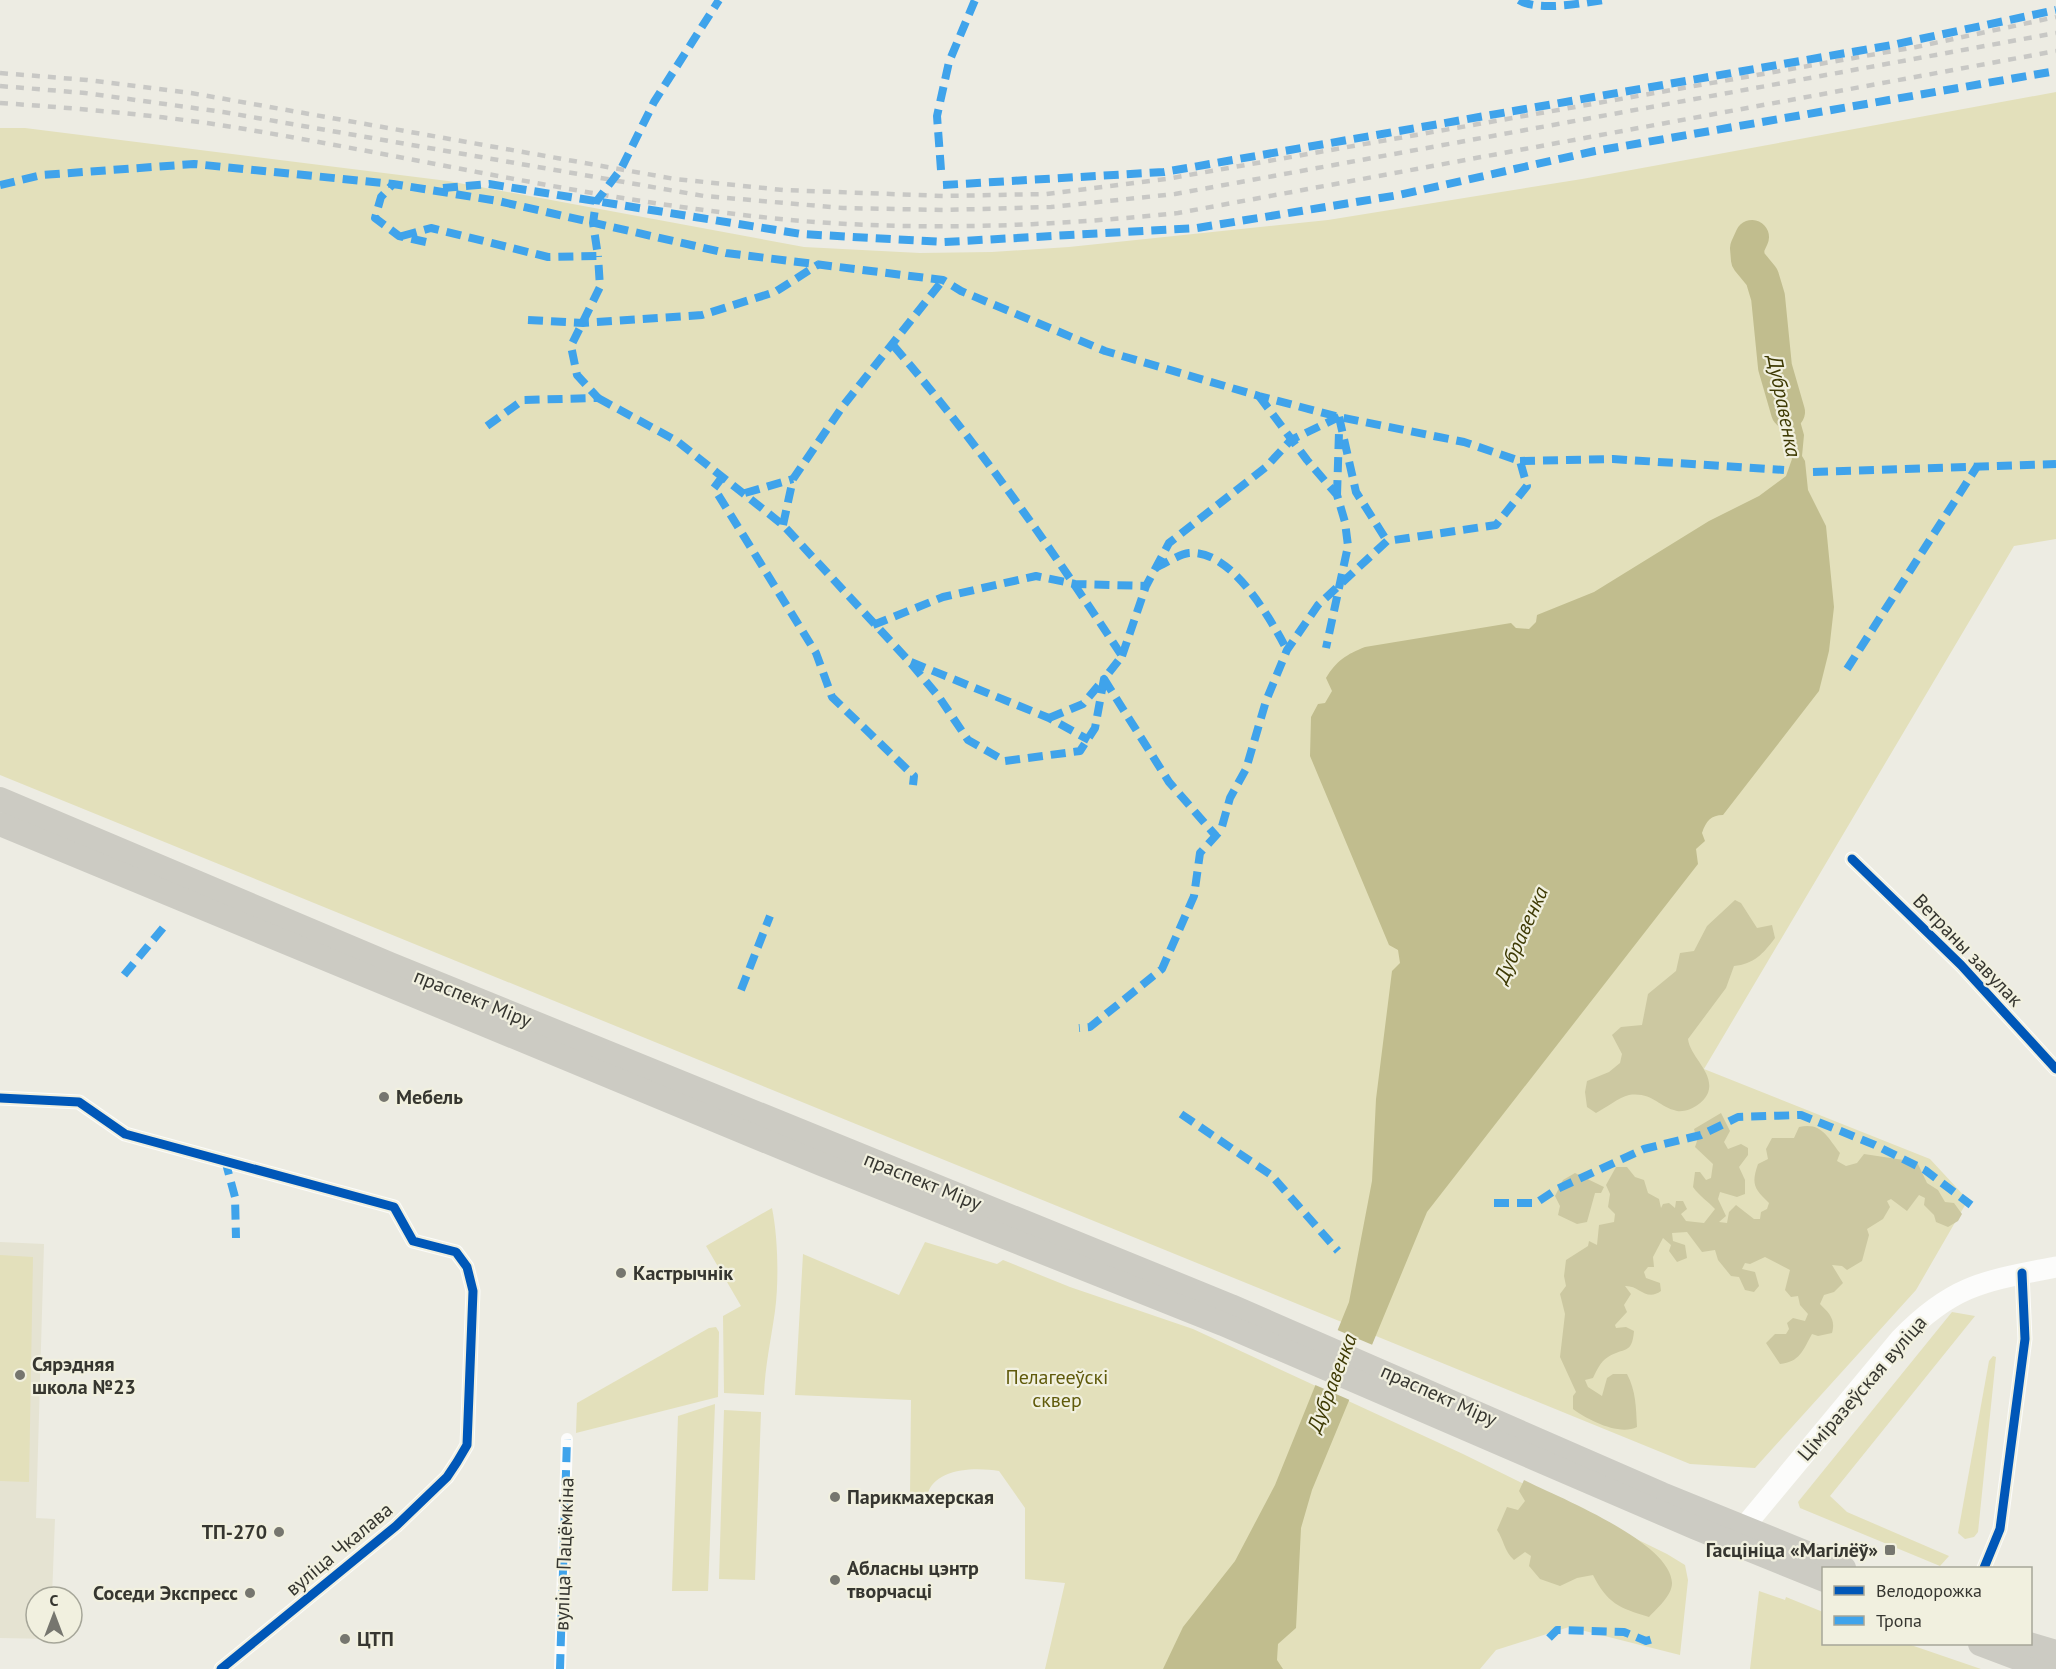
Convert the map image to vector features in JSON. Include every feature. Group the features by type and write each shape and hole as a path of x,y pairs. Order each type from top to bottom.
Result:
{"main road":[{"name":"праспект Міру","path":"0,799 1467,1418 1587,1461 1822,1579"},
{"name":"праспект Міру","path":"0,824 821,1164 1227,1315"},
{"name":"Ціміразеўская вуліца","path":"1737,1535 1901,1338 1922,1317 1962,1289 1987,1280 2056,1267"},
{"name":"праспект Міру","path":"1737,1535 1838,1567"},
{"path":"1983,1645 2046,1669"},
{"path":"2032,1645 2056,1652"}],"street":[{"name":"Ветраны завулак","path":"1852,859 1961,965 2056,1069"},
{"name":"вуліца Чкалава","path":"0,1098 79,1102 125,1134 394,1208 413,1241 456,1252 467,1267 473,1291 467,1446 447,1477 396,1526 221,1669"},
{"path":"1985,1567 2000,1529 2025,1339 2022,1274"},
{"name":"вуліца Пацёмкіна","path":"560,1669 567,1439"}],"shaded area":[{"path":"1735,900 1741,903 1757,928 1772,925 1775,938 1757,957 1747,963 1734,966 1726,988 1688,1039 1707,1076 1708,1094 1697,1106 1682,1111 1670,1109 1650,1098 1637,1095 1621,1098 1596,1113 1587,1107 1585,1092 1587,1081 1609,1072 1620,1063 1622,1054 1612,1035 1621,1027 1642,1025 1648,994 1676,971 1680,953 1694,951 1707,926"},
{"path":"1721,1113 1730,1131 1724,1142 1728,1149 1741,1144 1748,1148 1748,1155 1739,1167 1745,1180 1745,1194 1737,1197 1720,1192 1718,1199 1726,1216 1719,1222 1727,1223 1729,1212 1736,1205 1754,1219 1760,1219 1761,1212 1767,1209 1769,1203 1755,1186 1758,1164 1768,1159 1766,1149 1772,1138 1794,1138 1799,1127 1807,1126 1819,1129 1827,1136 1840,1153 1837,1161 1846,1166 1857,1163 1864,1154 1917,1162 1927,1183 1938,1190 1945,1202 1954,1203 1962,1214 1958,1221 1948,1227 1936,1222 1934,1215 1924,1205 1925,1198 1919,1195 1907,1211 1891,1199 1887,1201 1890,1207 1883,1219 1867,1229 1869,1235 1862,1261 1847,1270 1842,1266 1832,1265 1843,1283 1834,1292 1824,1295 1820,1304 1832,1320 1832,1333 1818,1336 1812,1334 1797,1358 1780,1364 1766,1343 1775,1334 1786,1334 1789,1329 1787,1323 1793,1318 1805,1321 1808,1314 1800,1305 1798,1296 1791,1297 1785,1290 1790,1270 1765,1257 1750,1264 1745,1263 1742,1269 1755,1272 1759,1286 1754,1292 1745,1290 1739,1277 1731,1276 1718,1260 1715,1250 1702,1252 1687,1232 1672,1233 1673,1241 1685,1245 1687,1258 1677,1262 1669,1251 1671,1245 1663,1238 1653,1257 1654,1267 1648,1267 1644,1272 1646,1278 1660,1283 1661,1291 1651,1295 1625,1286 1631,1294 1624,1305 1627,1312 1615,1325 1616,1328 1626,1327 1634,1331 1631,1344 1626,1349 1605,1359 1593,1378 1585,1380 1588,1387 1602,1396 1607,1378 1613,1374 1627,1374 1630,1380 1636,1406 1637,1427 1622,1430 1604,1426 1573,1409 1573,1396 1576,1392 1560,1357 1565,1314 1560,1294 1566,1286 1564,1276 1566,1260 1588,1246 1589,1241 1597,1245 1599,1225 1614,1222 1615,1214 1608,1207 1610,1194 1606,1185 1616,1167 1627,1167 1635,1177 1644,1180 1648,1193 1659,1199 1661,1208 1663,1204 1669,1203 1675,1208 1676,1201 1683,1201 1687,1209 1681,1214 1686,1221 1704,1223 1715,1209 1693,1187 1695,1172 1700,1172 1706,1180 1711,1178 1713,1164 1695,1147 1697,1141 1694,1129"},
{"path":"1575,1173 1604,1187 1601,1193 1595,1193 1587,1222 1577,1224 1558,1215 1560,1206 1555,1196 1563,1180"},
{"name":"Сярэдняя школа №23","path":"0,1242 44,1244 36,1518 55,1519 52,1585 24,1585 24,1638 0,1638"},
{"path":"1524,1480 1610,1522 1653,1552 1667,1568 1672,1583 1667,1597 1649,1617 1615,1603 1603,1592 1593,1575 1577,1578 1560,1586 1540,1579 1529,1566 1531,1556 1525,1552 1514,1560 1511,1557 1497,1530 1507,1507 1518,1510 1525,1501 1519,1491"}],"green space":[{"path":"2056,92 2056,539 2014,546 1704,1069 1930,1159 1968,1200 1916,1290 1755,1468 1690,1464 0,775 0,128 25,128 448,181 804,247 920,253 992,252 1069,247 1328,220 1582,179"},
{"path":"772,1208 777,1245 777,1286 764,1395 724,1393 723,1316 741,1306 706,1246"},
{"name":"Пелагееўскі сквер","path":"925,1242 997,1264 1003,1260 1070,1287 1193,1329 1463,1454 1667,1554 1685,1565 1688,1580 1680,1655 1569,1627 1496,1650 1480,1669 1045,1669 1065,1583 1025,1579 1025,1508 999,1471 979,1469 957,1471 937,1480 927,1497 910,1497 911,1400 795,1395 803,1254 899,1295"},
{"path":"0,1255 33,1257 29,1482 0,1481"},
{"path":"1952,1312 1975,1316 1830,1496 1847,1512 1949,1556 1940,1566 1800,1508 1798,1502"},
{"path":"716,1327 719,1332 718,1397 576,1433 577,1403 709,1328"},
{"path":"1993,1356 1996,1357 1978,1532 1974,1537 1965,1539 1958,1533 1989,1361"},
{"path":"715,1404 708,1591 672,1591 678,1416"},
{"path":"724,1410 761,1412 755,1580 719,1579"},
{"path":"1759,1591 1785,1600 1786,1597 1822,1612 1822,1645 1911,1645 1981,1669 1750,1669"}],"water":[{"path":"1775,367 1781,370 1792,392 1804,435 1802,456 1805,461 1808,490 1826,526 1834,607 1829,651 1819,691 1723,815 1715,816 1707,822 1702,833 1705,841 1696,849 1698,864 1427,1212 1312,1490 1301,1528 1296,1628 1278,1644 1277,1660 1283,1669 1163,1669 1183,1627 1235,1561 1275,1485 1349,1302 1372,1181 1376,1099 1392,971 1400,963 1398,950 1389,945 1310,756 1311,717 1318,704 1325,703 1332,691 1326,678 1342,659 1365,647 1511,623 1516,628 1529,629 1536,622 1537,615 1594,592 1709,521 1759,496 1786,476 1792,459 1784,435 1784,419 1777,397"}],"pier":[{"path":"1335,1329 1375,1346 1352,1401 1313,1384"}],"waterway":[{"name":"Дубравенка","path":"1752,237 1747,248 1748,260 1762,277 1768,297 1775,367 1788,412"}],"railway":[{"path":"0,73 87,80 191,93 675,179 783,190 944,196 1046,194 1166,179 1916,47 2056,17"},
{"path":"0,86 85,93 223,112 704,196 843,208 944,210 1051,207 1175,194 2056,33"},
{"path":"0,103 110,112 220,125 583,191 729,213 849,224 990,226 1178,213 2056,51"}],"marked path":[{"path":"402,236 431,228 548,257 598,256 593,223 596,202 621,169 654,102 719,0"},
{"path":"941,170 937,116 949,62 975,0"},
{"path":"1519,0 1527,4 1548,6 1604,0"},
{"path":"943,185 1164,172 1892,45 2056,10"},
{"path":"443,188 489,184 801,234 944,242 1197,228 1399,195 1595,151 2056,71"},
{"path":"0,185 42,175 194,164 393,184"},
{"path":"426,242 399,236 375,218 381,197 393,184 498,201 726,253 943,280 961,291 1105,351 1259,396 1339,417 1464,442 1520,461 1527,486 1496,525 1387,541 1318,605 1287,650 1266,701 1246,769 1230,798 1221,830 1200,853 1194,896 1162,969 1090,1027 1079,1028"},
{"path":"487,426 523,400 598,398 577,375 571,346 600,287 598,256"},
{"path":"528,320 583,323 702,315 775,292 819,264"},
{"path":"783,525 793,479 843,406 943,280"},
{"path":"598,398 677,441 783,525 908,660 939,697 968,740 1005,761 1080,751 1095,728 1104,679 1122,656 1012,496 954,419 892,344"},
{"path":"1259,396 1307,460 1337,495 1345,522 1348,546 1326,648"},
{"path":"1339,417 1356,492 1387,541"},
{"path":"1122,656 1146,586 1169,543 1266,467 1291,440 1339,417"},
{"path":"1337,495 1339,432"},
{"path":"1520,461 1613,459 1784,470"},
{"path":"1813,472 2056,464"},
{"path":"1847,669 1978,465"},
{"path":"723,476 714,488 816,653 832,697 914,776 913,785"},
{"path":"745,493 793,479"},
{"path":"1155,568 1189,553 1205,555 1220,562 1234,573 1260,604 1287,650"},
{"path":"873,625 943,597 1036,576 1075,584 1146,586"},
{"path":"911,662 1049,718 1089,740"},
{"path":"1049,718 1083,704 1104,679 1169,782 1216,836"},
{"path":"741,990 770,916"},
{"path":"124,975 168,922"},
{"path":"1181,1114 1271,1175 1338,1251"},
{"path":"1494,1203 1536,1203 1557,1189 1644,1149 1701,1135 1738,1117 1801,1115 1875,1145 1925,1170 1971,1205"},
{"path":"225,1160 235,1197 236,1238"},
{"path":"560,1669 567,1439"},
{"path":"1549,1638 1557,1630 1624,1632 1646,1641 1656,1638"}],"cycle path":[{"path":"1852,859 1961,965 2056,1069"},
{"path":"0,1098 79,1102 125,1134 394,1207 413,1241 456,1252 467,1267 473,1291 467,1445 457,1462 447,1477 396,1526 221,1669"},
{"path":"1984,1567 2000,1529 2025,1339 2022,1273"}],"place":[{"name":"Мебель","path":"384,1097"},
{"name":"Кастрычнік","path":"621,1273"},
{"name":"Сярэдняя школа №23","path":"20,1375"},
{"name":"Парикмахерская","path":"835,1497"},
{"name":"ТП-270","path":"279,1532"},
{"name":"Гасцініца «Магілёў»","path":"1890,1550"},
{"name":"Абласны цэнтр творчасці","path":"835,1580"},
{"name":"Соседи Экспресс","path":"250,1593"},
{"name":"ЦТП","path":"345,1639"}]}
